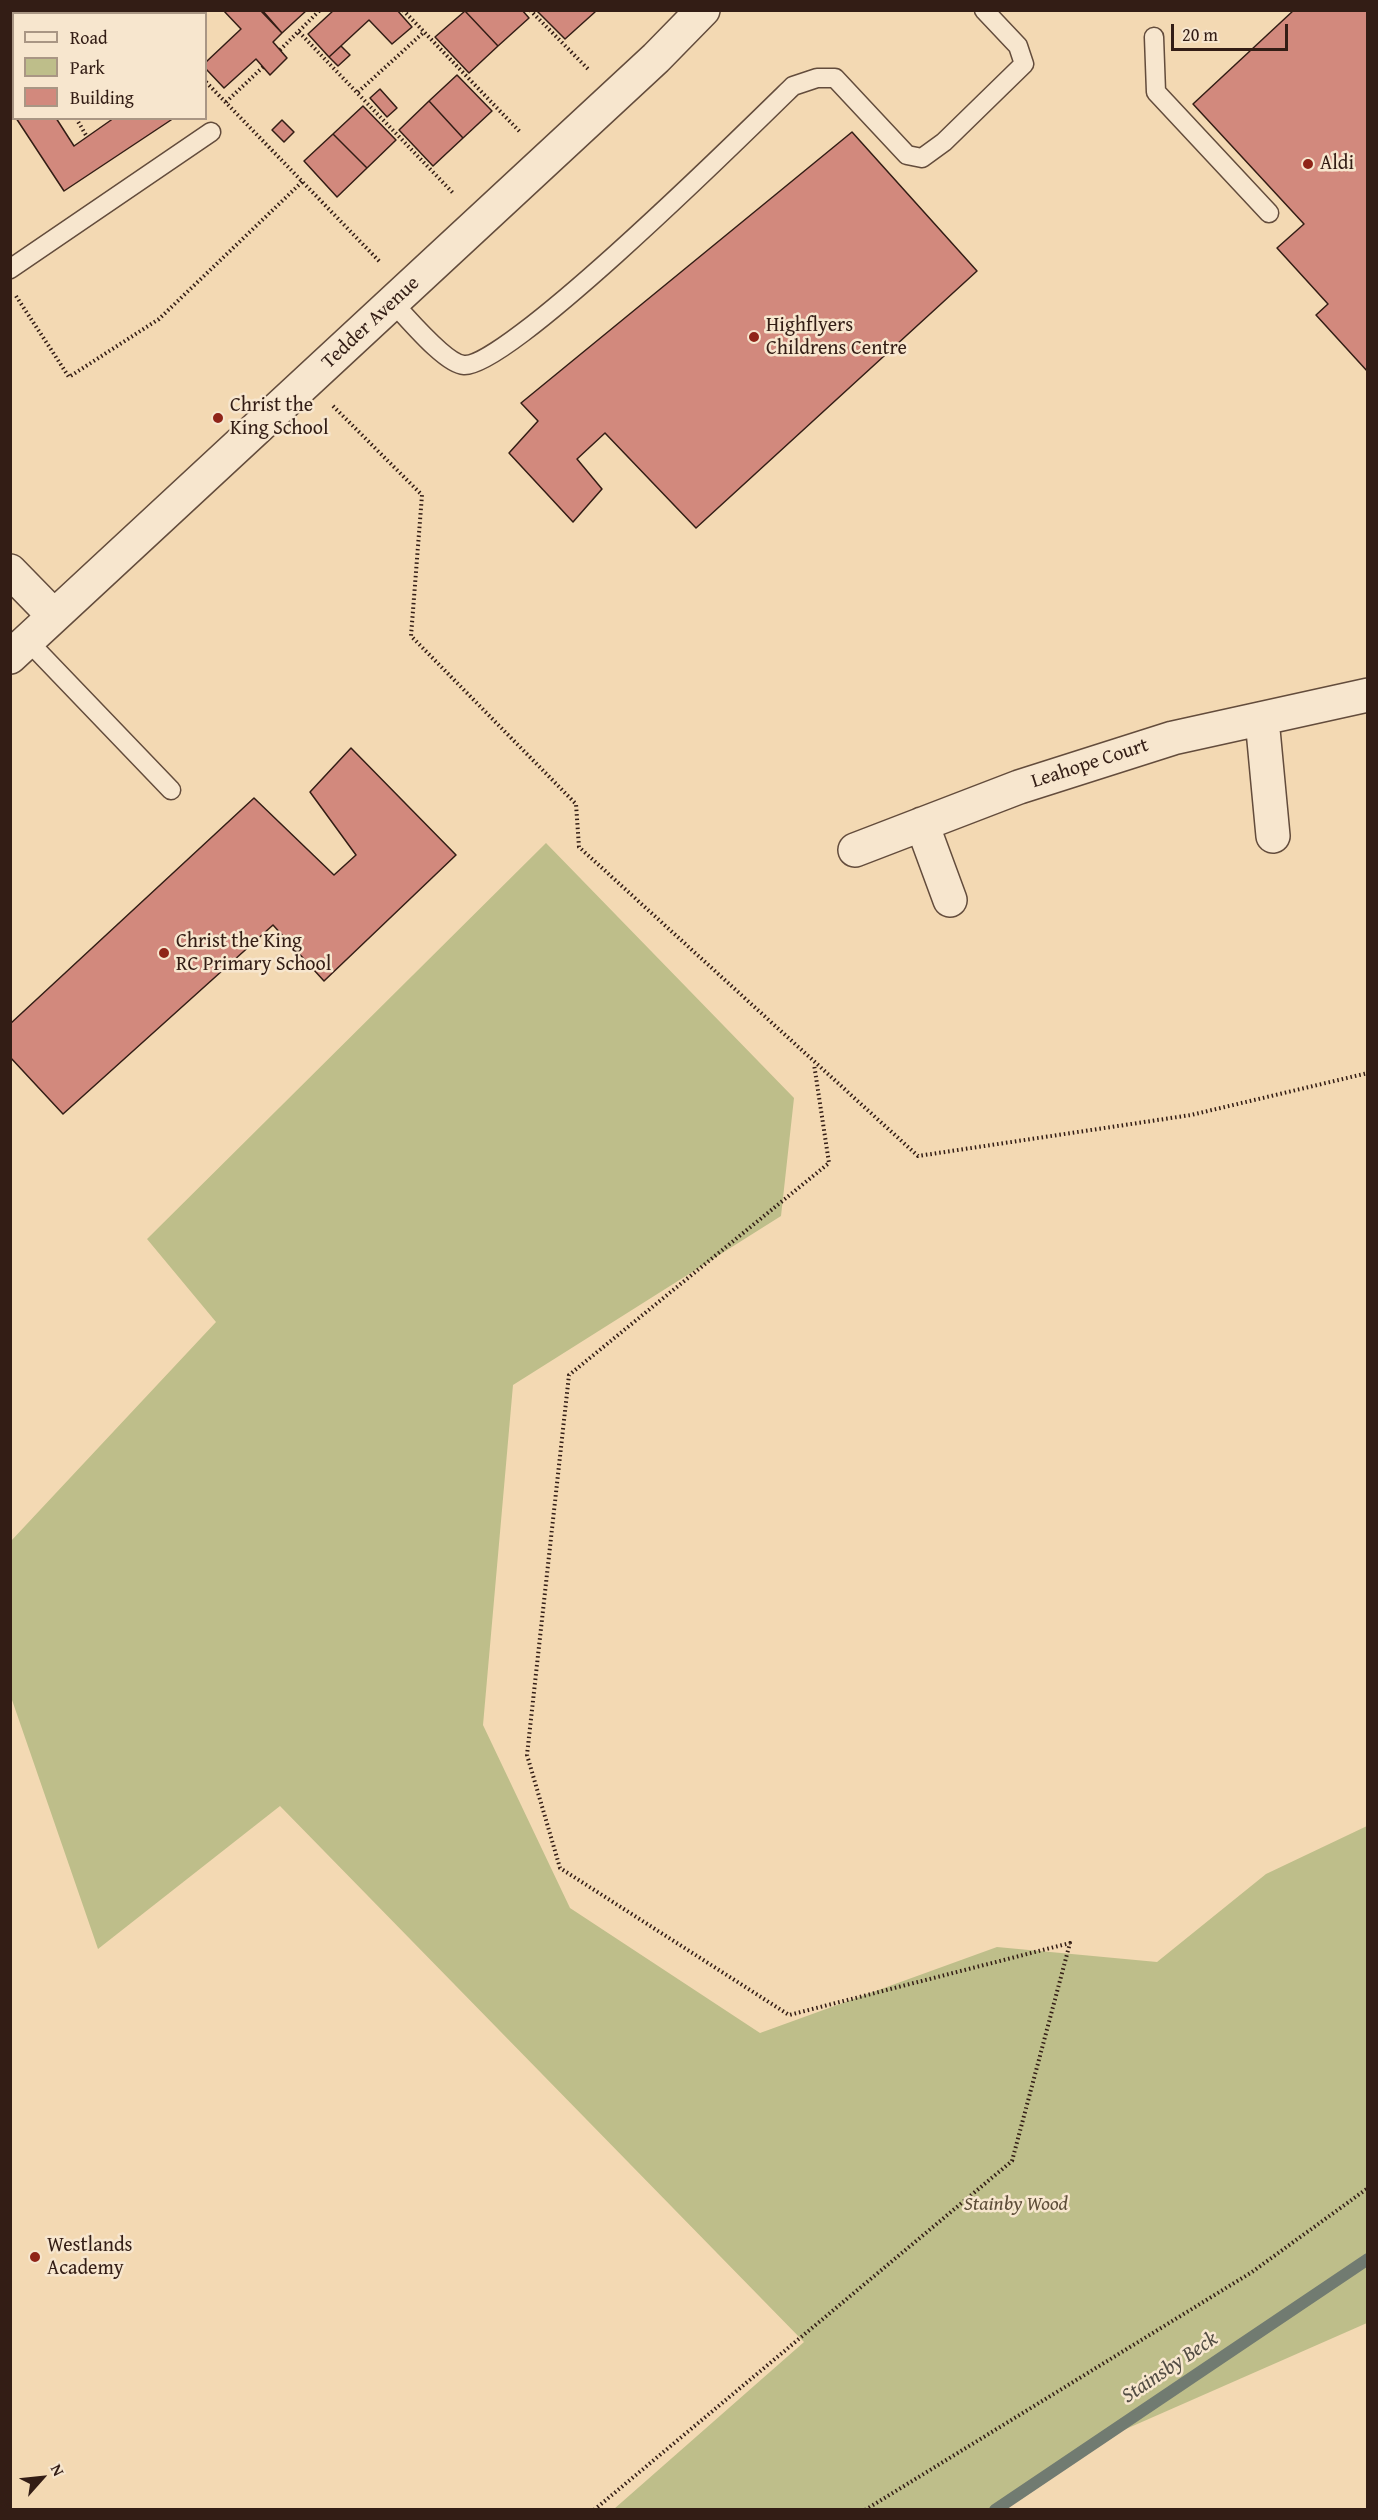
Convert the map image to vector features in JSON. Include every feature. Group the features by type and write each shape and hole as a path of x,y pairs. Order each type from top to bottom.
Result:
{"street":[{"name":"Tedder Avenue","path":"19,649 615,97 703,10"},
{"path":"10,571 54,616"},
{"name":"Leahope Court","path":"855,850 1019,787 1173,738 1368,695"},
{"path":"1262,719 1273,836"},
{"path":"922,824 950,900"}],"lane":[{"path":"400,296 442,354 463,365 479,363 543,317 626,246 794,86 817,78 835,78 907,155 922,158 944,142 1024,64 1018,46 984,10"},
{"path":"1154,37 1156,92 1269,213"},
{"path":"10,269 211,132"},
{"path":"19,649 171,790"}],"path":[{"path":"280,50 320,10"},
{"path":"403,10 546,160"},
{"path":"530,10 615,97"},
{"path":"56,12 77,12"},
{"path":"299,32 480,221"},
{"path":"358,93 424,32"},
{"path":"211,132 226,101 263,67"},
{"path":"207,83 303,182 400,296"},
{"path":"76,120 87,137"},
{"path":"10,288 69,377 159,319 303,182"},
{"path":"309,382 422,495 411,636 576,804 579,847 918,1156 1191,1114 1368,1073"},
{"path":"594,2510 1012,2161 1070,1942 789,2015 560,1868 527,1755 569,1375 829,1163 814,1064"},
{"path":"865,2510 1252,2272 1368,2188"}],"green space":[{"name":"Stainby Wood","path":"546,843 794,1098 781,1216 513,1385 483,1725 570,1908 760,2033 997,1947 1157,1962 1266,1874 1367,1826 1367,2323 1110,2436 998,2509 614,2509 804,2342 280,1806 98,1949 11,1697 11,1541 216,1322 147,1239"}],"building":[{"path":"223,10 260,10 282,33 273,42 287,58 270,75 256,59 224,88 207,70 207,61 241,29"},
{"path":"262,10 307,10 282,33"},
{"path":"334,10 397,10 412,27 392,44 369,20 329,57 308,34"},
{"path":"522,10 529,18 498,46 465,11"},
{"path":"536,10 594,10 595,12 565,39"},
{"name":"Aldi","path":"1294,10 1368,10 1368,372 1316,315 1328,304 1277,248 1304,224 1193,104"},
{"path":"465,11 498,46 469,73 435,37"},
{"path":"341,46 350,55 338,66 329,57"},
{"path":"10,48 12,50 12,112 10,110"},
{"path":"457,75 492,111 463,138 429,101"},
{"path":"380,89 397,108 387,117 370,98"},
{"path":"429,101 463,138 433,166 399,130"},
{"path":"363,106 396,140 367,168 333,134"},
{"path":"17,120 57,120 74,146 111,120 171,120 64,191"},
{"path":"282,120 294,132 284,142 272,130"},
{"name":"Highflyers Childrens Centre","path":"852,132 977,271 696,528 605,433 577,459 602,489 573,522 509,453 538,421 521,403"},
{"path":"333,134 367,168 337,197 304,161"},
{"name":"Christ the King RC Primary School","path":"351,748 456,855 324,981 273,925 63,1114 10,1057 10,1024 254,798 334,875 356,855 310,792"}],"waterway":[{"name":"Stainsby Beck","path":"995,2510 1368,2259"}],"place":[{"name":"Aldi","path":"1308,164"},
{"name":"Highflyers Childrens Centre","path":"754,337"},
{"name":"Christ the King School","path":"218,418"},
{"name":"Christ the King RC Primary School","path":"164,953"},
{"name":"Westlands Academy","path":"35,2257"}]}
